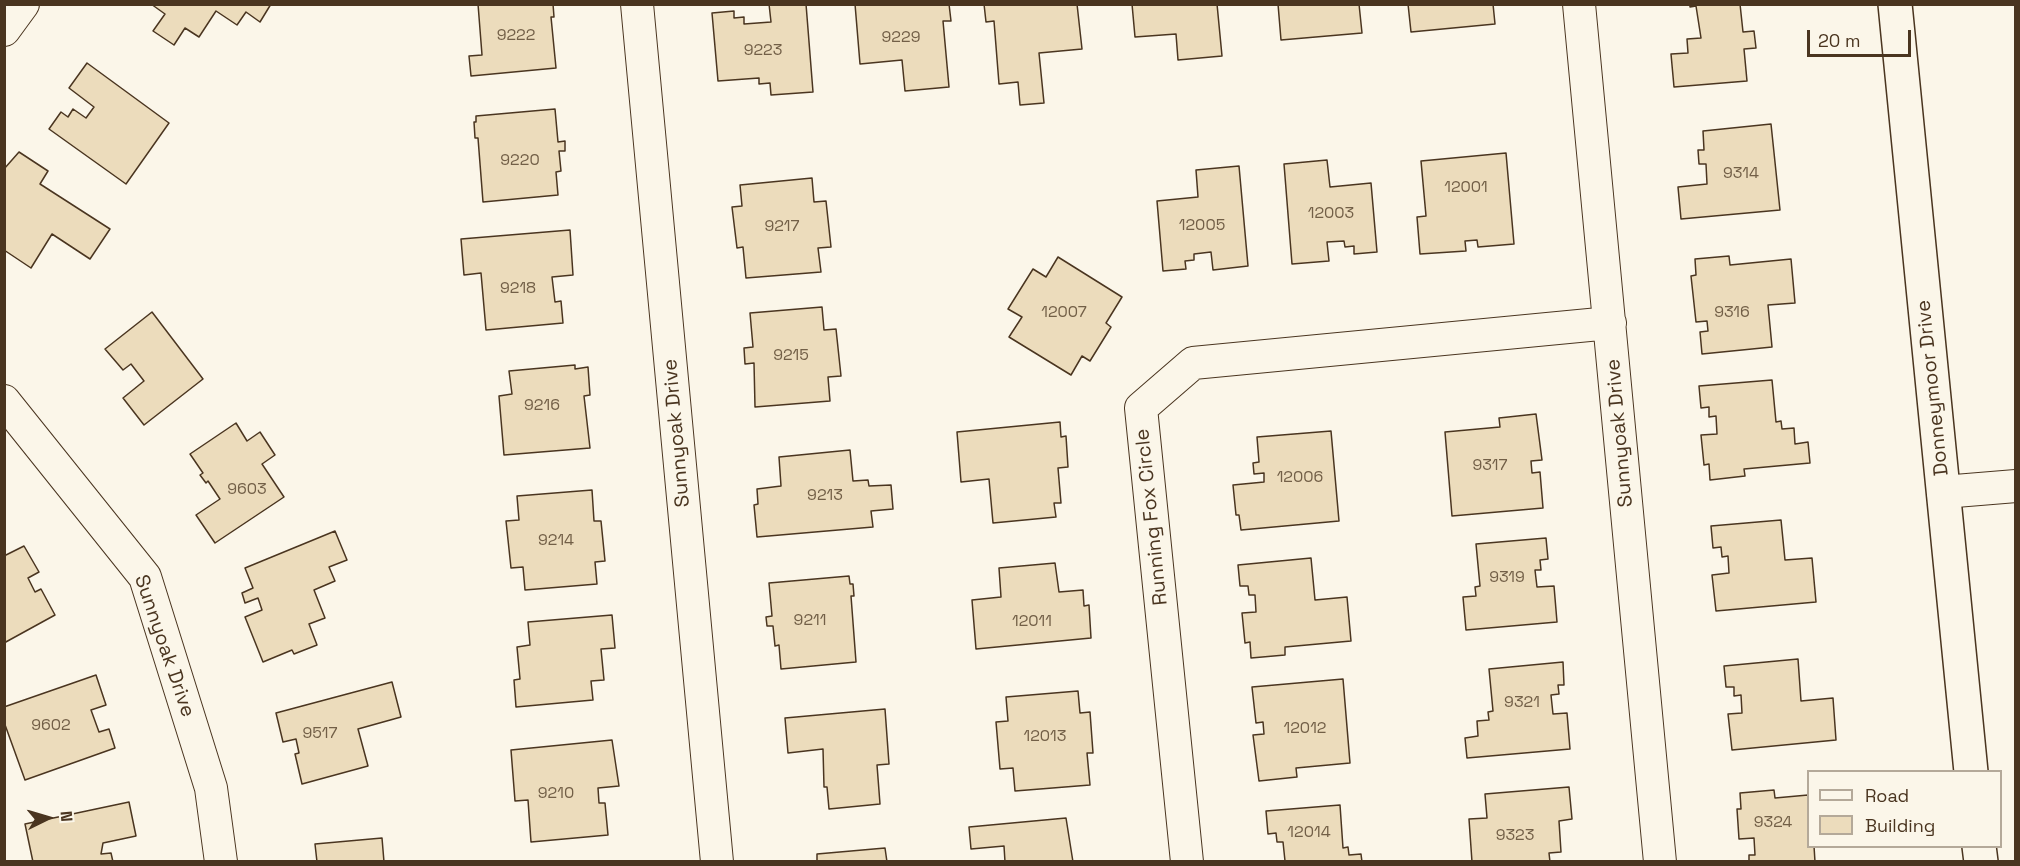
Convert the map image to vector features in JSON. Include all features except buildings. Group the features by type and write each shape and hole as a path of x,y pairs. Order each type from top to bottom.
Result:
{"street":[{"path":"4,30 23,4"},
{"name":"Sunnyoak Drive","path":"637,4 717,861"},
{"name":"Sunnyoak Drive","path":"1579,4 1660,861"},
{"name":"Donneymoor Drive","path":"1895,4 1971,770"},
{"name":"Running Fox Circle","path":"1187,861 1140,408 1193,363 1610,323"},
{"name":"Sunnyoak Drive","path":"4,401 144,577 211,788 221,861"},
{"path":"1943,492 2016,486"}]}
